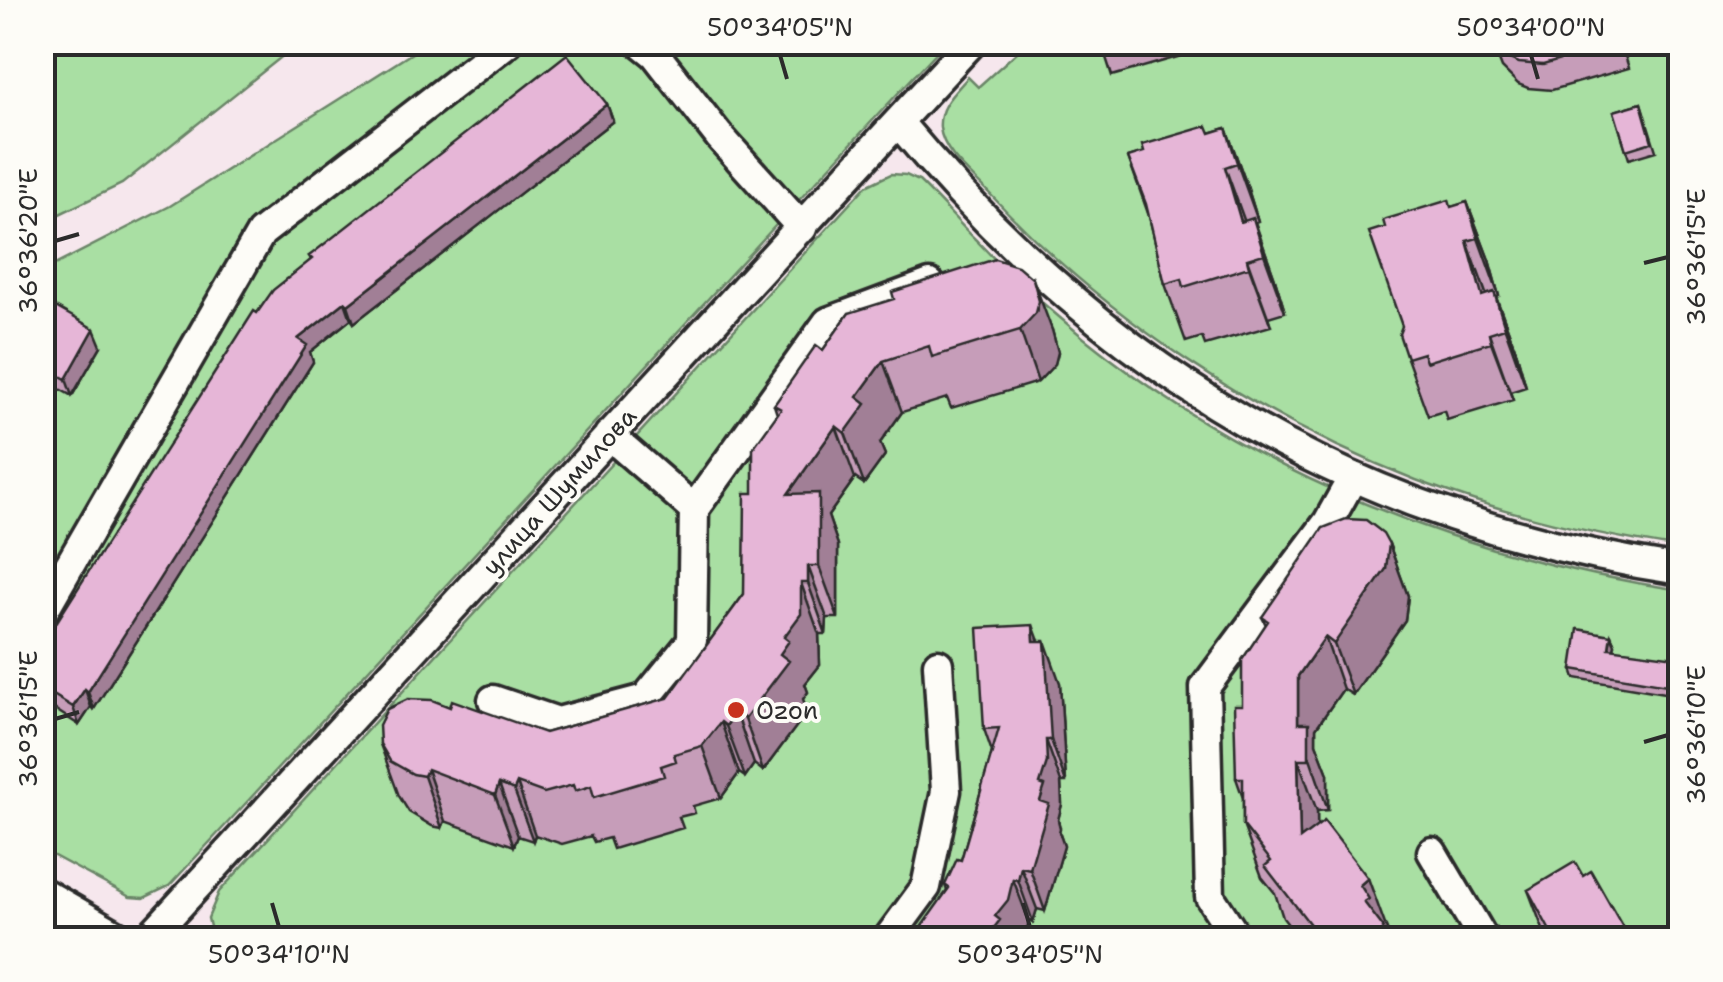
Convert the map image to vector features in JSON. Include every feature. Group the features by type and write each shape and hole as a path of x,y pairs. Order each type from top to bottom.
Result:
{"street":[{"path":"42,613 260,233 508,42"},
{"path":"640,42 656,54 719,136 802,228"},
{"name":"улица Шумилова","path":"146,940 972,42"},
{"path":"898,122 992,229 1099,324 1217,406 1353,477 1478,525 1621,561 1680,570"},
{"path":"493,700 558,722 645,699 692,640 694,510 828,322 948,278"},
{"path":"609,435 694,510"},
{"path":"1238,940 1210,897 1204,688 1328,522 1353,477"},
{"path":"887,940 926,887 946,791 938,664"},
{"path":"1432,852 1484,940"},
{"path":"42,898 115,940"}],"green space":[{"path":"43,42 299,43 122,184 43,222"},
{"path":"428,43 945,43 169,886 144,898 130,897 43,850 43,271 170,206"},
{"path":"1027,43 1680,43 1680,548 1546,521 1416,480 1299,427 1187,361 1134,323 1035,240 960,164 942,138 942,113 958,88 968,77 978,87"},
{"path":"891,174 919,181 1029,291 1150,387 1291,470 1442,533 1520,557 1680,590 1680,939 213,940 208,918 219,892 866,186"}],"building":[{"path":"1101,42 1134,42 1103,51"},
{"path":"1492,42 1620,43 1543,65 1509,59"},
{"path":"567,54 607,104 348,305 345,302 298,339 307,345 88,692 85,689 73,707 42,688 42,645 254,311 257,313 273,290 312,259 309,256"},
{"path":"1641,103 1652,142 1626,150 1614,111"},
{"path":"1207,126 1210,133 1226,128 1237,163 1225,167 1241,222 1253,218 1264,254 1247,259 1249,267 1184,287 1182,279 1165,284 1146,204 1128,157 1144,152 1142,145"},
{"path":"1449,200 1451,207 1467,202 1478,238 1467,241 1482,296 1494,292 1505,328 1489,333 1491,342 1426,362 1423,353 1407,358 1399,334 1402,326 1369,232 1385,227 1383,220"},
{"path":"995,259 1018,266 1033,279 1039,301 1036,313 1020,330 932,357 929,346 883,361 857,397 866,404 845,433 836,426 788,494 819,493 819,566 808,566 808,583 801,583 801,614 784,637 789,641 780,654 789,661 745,719 736,712 726,726 721,722 702,746 674,754 676,761 661,766 664,776 594,797 591,786 575,791 573,785 544,793 517,783 514,790 499,784 495,795 427,769 424,776 413,774 390,761 380,744 379,725 387,709 408,699 432,700 450,707 452,700 545,733 668,698 744,594 745,493 753,493 753,448 781,409 774,405 816,345 823,350 849,313 894,299 892,292"},
{"path":"1680,286 1680,325 1667,290"},
{"path":"45,301 94,329 66,379 42,366"},
{"path":"1346,519 1366,520 1383,533 1389,544 1386,569 1334,644 1325,637 1298,676 1298,723 1309,723 1309,759 1298,759 1300,839 1324,821 1368,878 1360,885 1369,899 1364,902 1383,927 1383,940 1322,940 1265,866 1271,861 1243,825 1243,778 1236,778 1234,705 1242,705 1242,660 1268,621 1262,617 1323,528"},
{"path":"1033,625 1034,641 1045,641 1051,740 1046,740 1047,762 1040,784 1045,786 1040,801 1049,804 1030,869 1021,867 1018,880 1013,879 1008,900 995,916 1000,920 990,933 996,940 912,940 949,888 945,885 957,859 961,860 999,728 984,729 978,628"},
{"path":"1578,629 1611,635 1609,648 1676,657 1673,686 1572,669"},
{"path":"1575,862 1583,876 1591,871 1630,940 1555,940 1528,890"}],"place":[{"name":"Ozon","path":"736,710"}]}
